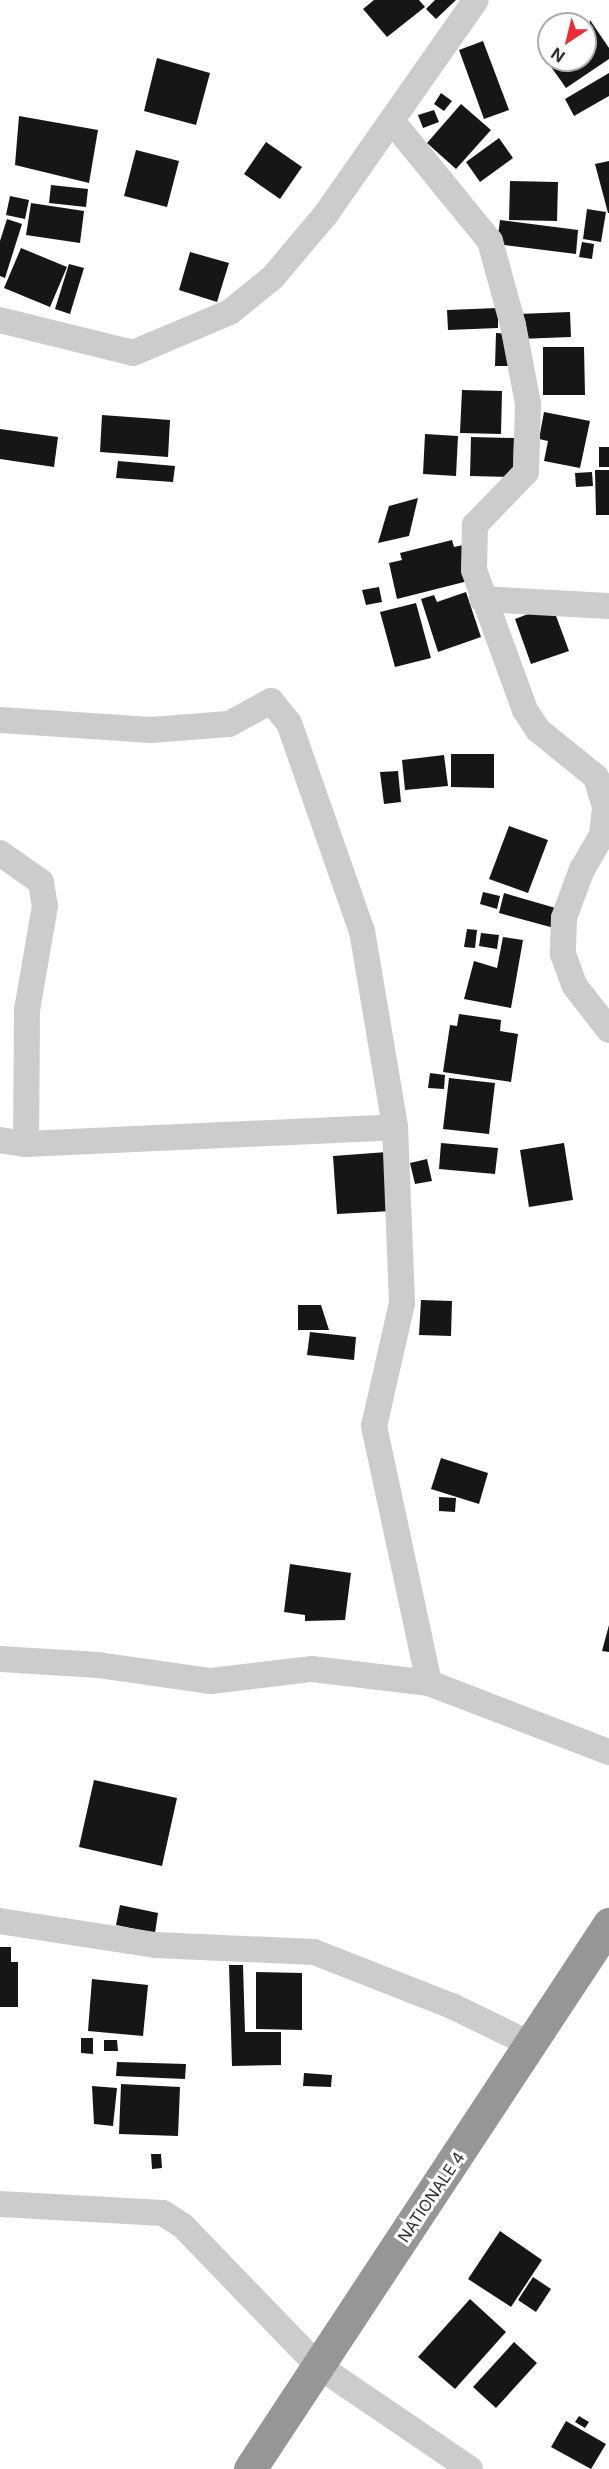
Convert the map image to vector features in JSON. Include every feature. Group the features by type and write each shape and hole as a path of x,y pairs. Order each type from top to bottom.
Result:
{"highway":[{"name":"NATIONALE 4","path":"250,2469 317,2365 532,2045 609,1924"}],"street":[{"path":"0,320 132,353 230,312 273,277 326,214 476,0"},
{"path":"392,121 490,241 525,382 530,429 526,472 475,525 474,570 482,599 525,710 538,730 596,777 605,807 602,835 582,869 564,918 563,954 574,985 609,1030"},
{"path":"482,599 609,606"},
{"path":"0,720 151,730 229,724 271,701 290,723 362,931 395,1127 402,1303 374,1426 429,1683"},
{"path":"0,853 41,882 45,906 27,1010 26,1144"},
{"path":"0,1140 26,1144 395,1127"},
{"path":"0,1659 98,1665 211,1681 312,1669 429,1683 609,1752"},
{"path":"0,1921 154,1945 314,1952 452,2006 532,2045"},
{"path":"0,2204 163,2213 183,2226 317,2365 470,2469"}],"building":[{"path":"374,0 419,0 425,7 387,37 363,9"},
{"path":"435,0 456,0 436,19 426,9"},
{"path":"597,30 609,48 609,59 597,67"},
{"path":"483,41 509,110 484,119 459,50"},
{"path":"157,58 210,73 196,125 144,111"},
{"path":"555,72 590,72 566,88"},
{"path":"609,73 609,96 574,116 565,99"},
{"path":"441,93 452,101 444,111 434,104"},
{"path":"461,104 491,130 456,169 427,143"},
{"path":"434,110 439,122 423,128 418,115"},
{"path":"19,116 98,130 89,183 15,165"},
{"path":"499,138 513,158 480,182 466,162"},
{"path":"266,142 302,167 280,199 244,174"},
{"path":"136,150 179,161 167,207 124,196"},
{"path":"609,161 609,213 608,213 595,164"},
{"path":"510,181 558,182 557,221 509,220"},
{"path":"51,185 88,189 86,207 49,203"},
{"path":"10,196 29,200 25,219 6,215"},
{"path":"31,203 84,211 80,243 26,235"},
{"path":"587,209 606,212 601,242 583,239"},
{"path":"7,219 22,224 5,278 0,276 0,241"},
{"path":"500,220 578,230 576,254 497,244"},
{"path":"582,242 594,244 592,259 579,257"},
{"path":"21,248 67,267 50,307 4,288"},
{"path":"190,252 229,263 217,302 179,290"},
{"path":"69,264 84,268 70,314 55,309"},
{"path":"498,308 498,328 448,330 447,310"},
{"path":"570,312 571,337 519,339 518,314"},
{"path":"496,333 512,334 511,366 495,366"},
{"path":"543,347 584,347 585,395 543,395"},
{"path":"462,390 502,391 501,434 460,433"},
{"path":"544,412 590,421 580,468 544,461 548,441 539,439"},
{"path":"102,415 170,420 168,457 100,452"},
{"path":"0,429 58,437 54,467 0,459"},
{"path":"425,434 458,436 456,476 423,474"},
{"path":"471,437 514,438 513,477 470,476"},
{"path":"599,447 609,447 609,467 599,467"},
{"path":"118,461 175,466 173,482 116,478"},
{"path":"595,470 609,470 609,515 596,515"},
{"path":"592,472 593,486 576,487 575,473"},
{"path":"418,498 409,536 378,543 389,506"},
{"path":"452,540 454,547 463,545 472,580 397,599 389,563 402,560 400,553"},
{"path":"379,587 382,602 366,605 362,590"},
{"path":"466,592 481,637 438,652 421,599 434,595 437,602"},
{"path":"416,603 431,658 395,667 380,612"},
{"path":"552,605 569,651 531,664 515,619"},
{"path":"451,754 494,754 494,788 451,787"},
{"path":"444,755 448,786 405,790 402,760"},
{"path":"398,771 401,802 384,804 380,772"},
{"path":"509,826 548,840 528,893 489,879"},
{"path":"483,892 500,896 497,909 480,904"},
{"path":"504,893 559,909 554,928 499,913"},
{"path":"467,929 477,930 475,948 464,947"},
{"path":"481,933 499,935 497,949 479,946"},
{"path":"503,937 523,940 511,1008 464,999 474,961 497,968"},
{"path":"459,1014 501,1020 500,1031 518,1034 511,1082 443,1072 450,1025 457,1026"},
{"path":"430,1073 445,1075 444,1089 428,1088"},
{"path":"449,1078 495,1083 489,1134 443,1129"},
{"path":"441,1143 498,1148 495,1174 439,1169"},
{"path":"564,1143 573,1200 529,1207 520,1150"},
{"path":"387,1152 392,1211 337,1214 333,1156"},
{"path":"427,1159 432,1181 415,1184 410,1163"},
{"path":"421,1300 452,1301 451,1336 419,1335"},
{"path":"298,1305 321,1305 329,1330 298,1330"},
{"path":"310,1332 356,1337 354,1360 307,1355"},
{"path":"441,1458 488,1473 479,1504 431,1489"},
{"path":"439,1497 456,1498 455,1512 439,1511"},
{"path":"290,1564 351,1573 345,1620 305,1621 305,1615 284,1612"},
{"path":"609,1625 609,1652 602,1651"},
{"path":"94,1780 177,1798 162,1866 79,1847"},
{"path":"120,1905 158,1913 155,1933 116,1925"},
{"path":"0,1947 11,1947 11,1962 18,1962 18,2007 0,2007"},
{"path":"229,1965 243,1965 245,2032 281,2032 281,2065 232,2066"},
{"path":"256,1972 302,1973 302,2030 256,2029"},
{"path":"92,1979 148,1985 143,2036 88,2031"},
{"path":"81,2038 93,2038 93,2054 81,2053"},
{"path":"104,2040 117,2040 118,2051 104,2051"},
{"path":"117,2062 186,2064 185,2079 116,2076"},
{"path":"304,2073 332,2075 331,2087 303,2086"},
{"path":"121,2084 180,2087 178,2136 119,2134"},
{"path":"92,2086 117,2088 113,2126 94,2124"},
{"path":"151,2154 161,2154 162,2168 152,2169"},
{"path":"500,2231 542,2260 511,2307 468,2279"},
{"path":"533,2277 551,2289 536,2312 518,2300"},
{"path":"470,2299 506,2332 455,2389 418,2357"},
{"path":"514,2342 537,2363 496,2408 473,2387"},
{"path":"579,2416 589,2422 585,2428 575,2422"},
{"path":"566,2421 606,2444 591,2469 551,2447"}]}
